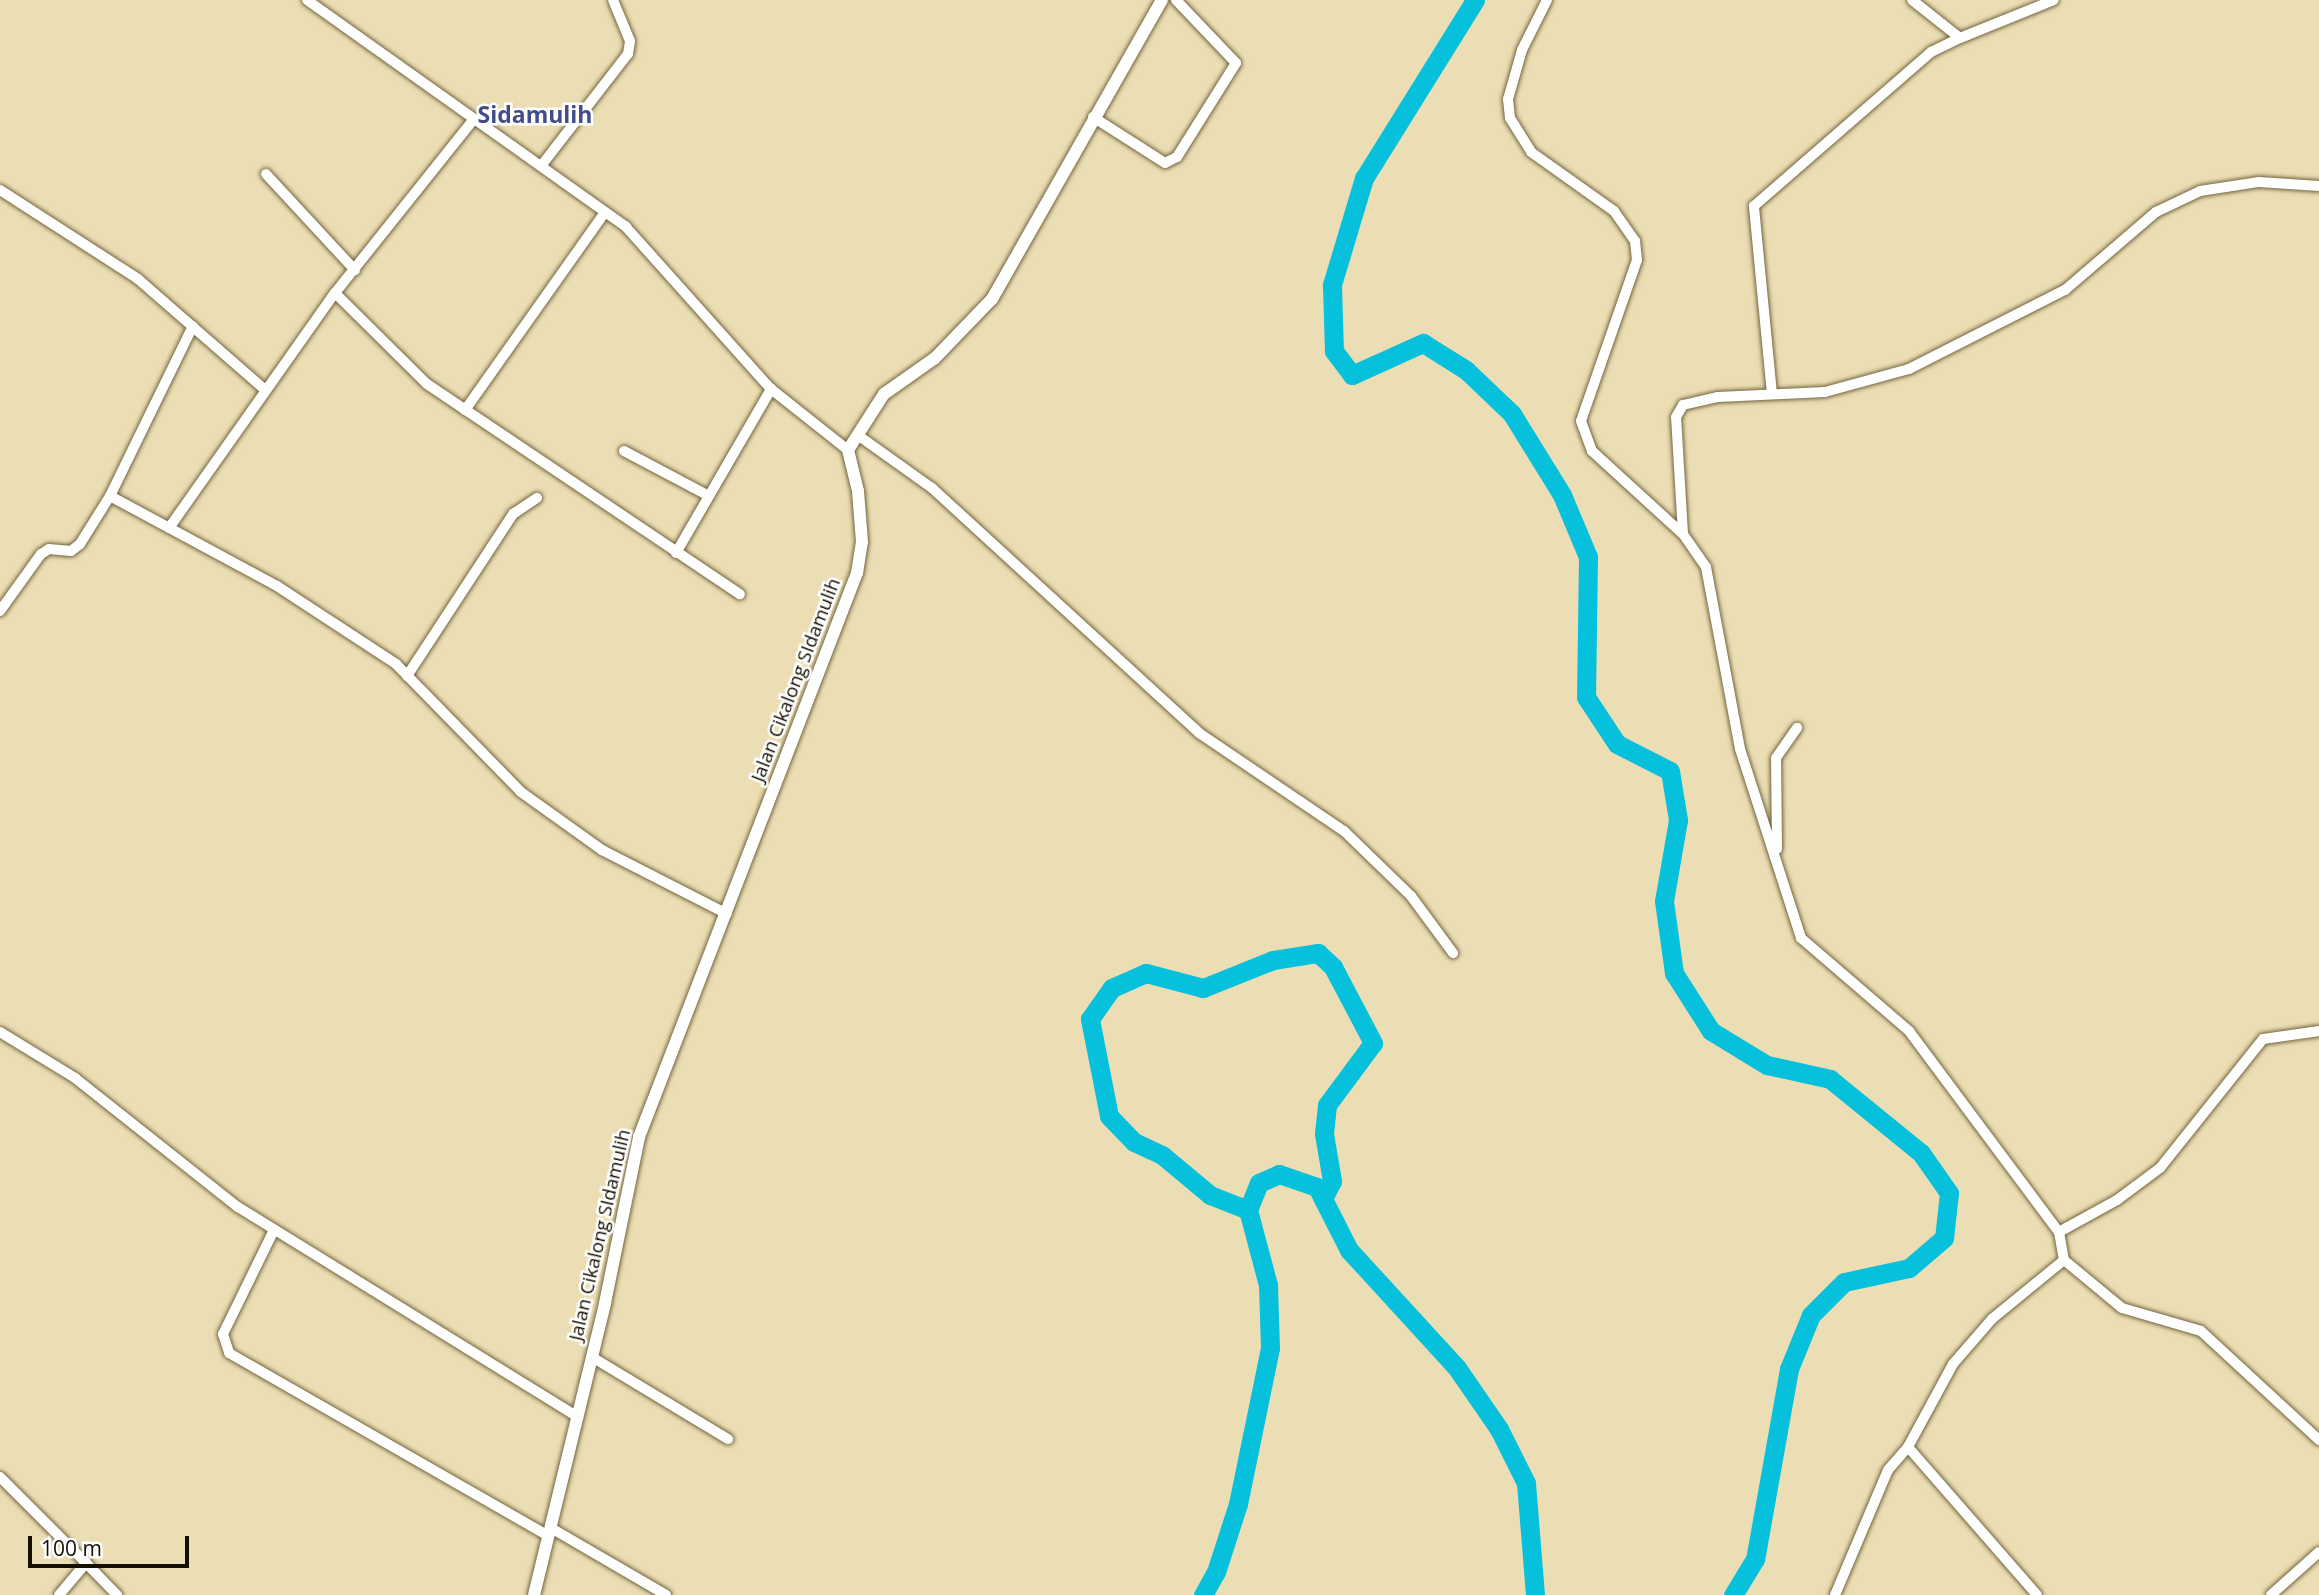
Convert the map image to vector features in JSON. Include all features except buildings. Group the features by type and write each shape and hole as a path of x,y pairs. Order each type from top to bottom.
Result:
{"street":[{"path":"307,0 626,227 771,389 848,450 884,394 936,358 992,299 1093,117 1162,0"},
{"path":"541,166 628,54 630,41 613,0"},
{"path":"1093,117 1165,163 1177,157 1236,63 1176,0"},
{"path":"1547,0 1522,50 1508,99 1510,118 1531,152 1614,211 1635,240 1637,260 1581,421 1592,452 1683,534 1706,567 1740,749 1801,938 1909,1031 2059,1233 2064,1260 2122,1308 2201,1331 2319,1440"},
{"path":"1912,0 1960,38"},
{"path":"1772,394 1754,206 1931,52 2054,0"},
{"path":"169,528 264,389 335,293 474,119"},
{"path":"266,174 355,270"},
{"path":"1683,534 1679,408 1718,397 1825,391 1909,369 2065,290 2156,212 2200,191 2259,182 2319,186"},
{"path":"0,190 99,250 193,326 264,389"},
{"path":"465,410 605,212"},
{"path":"335,293 412,372 740,594"},
{"path":"0,611 41,554 48,549 71,551 80,544 110,496 193,326"},
{"path":"676,553 771,389"},
{"path":"859,436 932,488 1199,733 1344,831 1410,896 1453,953"},
{"name":"Jalan Cikalong SIdamulih","path":"534,1595 592,1357 639,1137 857,573 862,542 858,491 848,450"},
{"path":"624,451 709,496"},
{"path":"110,496 277,586 407,676 521,792 602,850 727,914"},
{"path":"407,676 513,514 537,498"},
{"path":"1783,884 1774,828 1775,765 1783,743 1797,728"},
{"path":"0,1031 75,1078 238,1207 578,1418"},
{"path":"2059,1233 2117,1199 2160,1168 2263,1039 2319,1031"},
{"path":"274,1230 223,1334 229,1353 667,1595"},
{"path":"1835,1595 1888,1470 1908,1447 1953,1364 1992,1319 2064,1260"},
{"path":"592,1357 728,1439"},
{"path":"1908,1447 2037,1595"},
{"path":"0,1477 117,1595"},
{"path":"2271,1595 2319,1552"},
{"path":"59,1595 86,1563"}],"waterway":[{"path":"1475,0 1364,178 1332,285 1334,351 1352,375 1423,343 1466,370 1512,414 1562,495 1588,557 1586,697 1617,744 1670,771 1678,820 1664,901 1674,973 1711,1031 1767,1065 1830,1079 1921,1153 1949,1193 1944,1238 1909,1268 1844,1282 1811,1315 1789,1369 1755,1559 1733,1595"},
{"path":"1248,1210 1210,1195 1162,1155 1134,1142 1109,1116 1090,1019 1112,988 1146,973 1203,988 1273,960 1318,953 1333,967 1373,1043 1327,1105 1324,1134 1332,1181 1323,1199"},
{"path":"1203,1595 1216,1572 1238,1504 1270,1348 1268,1285 1248,1210 1259,1183 1279,1174 1317,1187 1349,1250 1457,1368 1499,1429 1526,1483 1535,1595"}],"district":[{"name":"Sidamulih","path":"535,114"}]}
